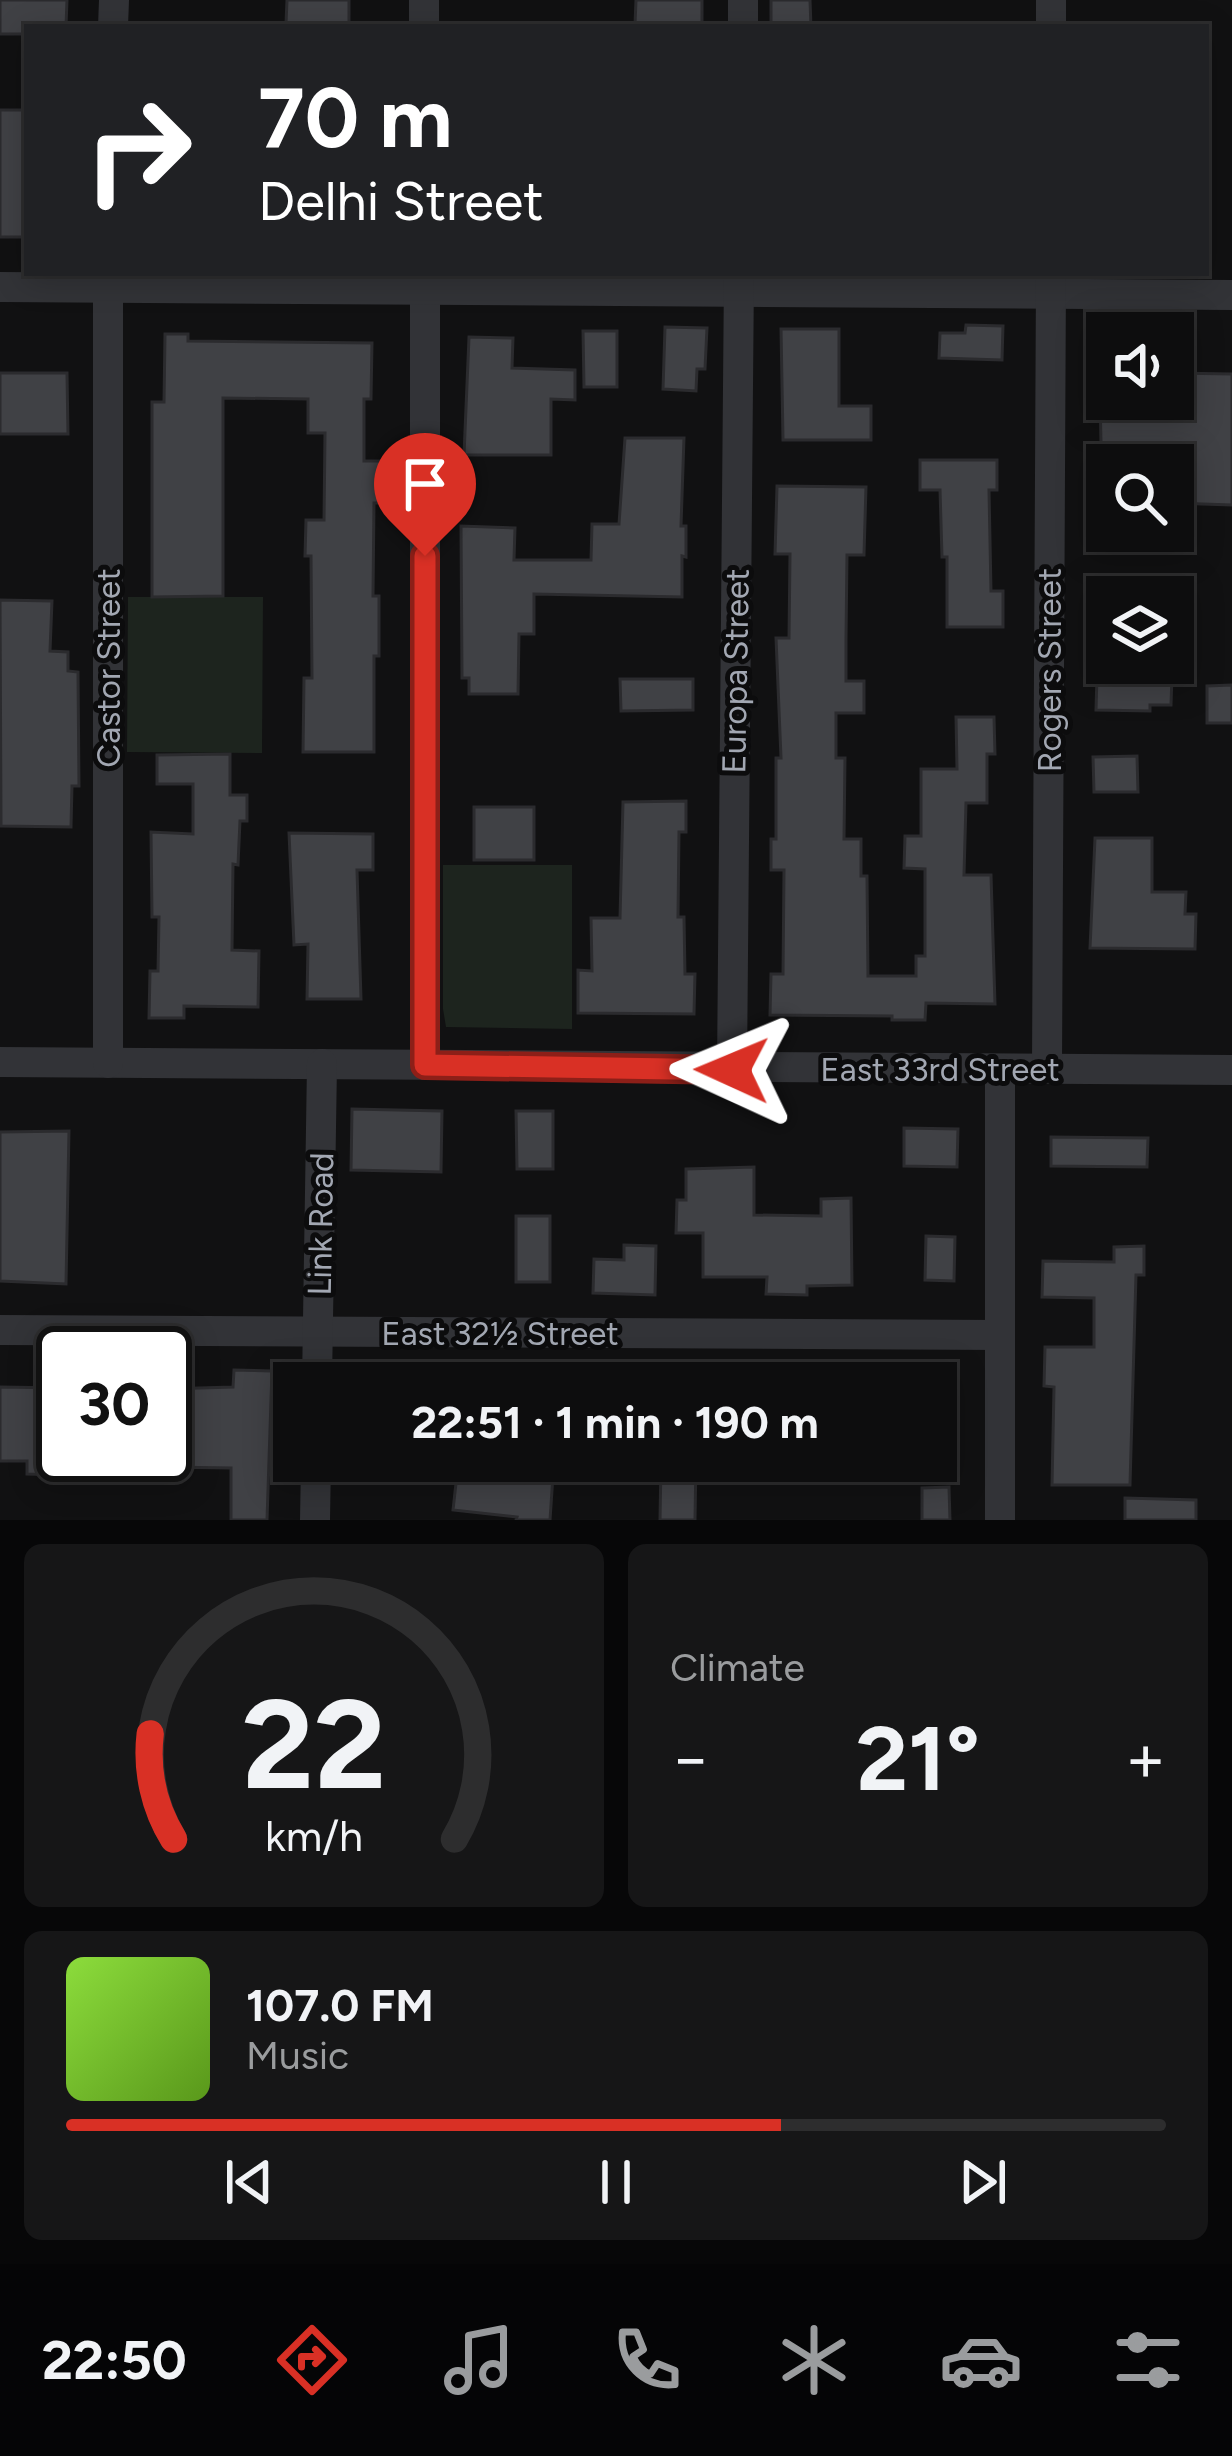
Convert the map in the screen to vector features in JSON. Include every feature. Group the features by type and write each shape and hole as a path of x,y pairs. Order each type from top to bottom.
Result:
{"street":[{"path":"0,287 108,281 1051,283 1232,295"},
{"name":"Castor Street","path":"108,281 108,1063"},
{"path":"425,281 425,1065"},
{"name":"Europa Street","path":"732,1070 739,282"},
{"name":"Rogers Street","path":"1047,1067 1051,283"},
{"name":"East 33rd Street","path":"0,1062 1232,1070"},
{"name":"Link Road","path":"317,1362 322,1064"},
{"path":"1000,1070 1000,1520"},
{"name":"East 32½ Street","path":"0,1330 1000,1335"},
{"path":"315,1520 316,1482"}],"shaded area":[{"path":"128,597 263,597 262,753 127,752"},
{"path":"443,865 572,865 572,1029 446,1027"}],"building":[{"path":"0,0 67,0 66,24 24,24 24,34 0,34"},
{"path":"287,0 349,0 349,23 286,23"},
{"path":"636,0 702,0 702,24 635,24"},
{"path":"771,0 810,0 811,24 771,24"},
{"path":"0,110 24,110 24,237 0,237"},
{"path":"966,325 1003,326 1002,360 939,358 940,333 965,333"},
{"path":"665,327 707,328 705,369 697,369 696,391 663,389"},
{"path":"781,329 839,329 839,406 871,406 871,440 783,440"},
{"path":"583,331 617,331 617,387 584,387"},
{"path":"165,334 188,334 188,341 372,343 371,399 364,399 364,461 384,461 384,503 374,503 373,596 379,596 379,656 374,656 374,752 303,752 304,678 312,678 311,556 305,556 306,520 324,520 325,433 308,433 308,399 223,398 223,596 152,597 152,402 164,402"},
{"path":"469,337 513,338 512,368 575,370 575,400 551,399 551,455 464,455"},
{"path":"0,373 67,373 68,434 0,434"},
{"path":"1194,373 1232,374 1232,505 1194,504 1194,444 1101,443 1100,420 1194,420"},
{"path":"625,438 684,438 682,597 534,594 534,634 519,634 518,694 469,694 469,678 462,678 461,526 515,528 514,560 591,560 592,524 619,524"},
{"path":"920,460 997,460 997,490 989,490 991,591 1003,591 1003,627 947,627 940,490 920,490"},
{"path":"777,486 866,487 864,555 847,555 846,639 846,681 864,681 864,713 836,713 836,758 845,758 844,839 861,839 861,876 867,876 868,976 916,976 916,956 925,956 925,869 904,868 905,836 921,836 921,769 957,769 956,717 994,717 995,754 987,754 987,803 966,803 964,875 991,875 995,1004 926,1003 925,1020 770,1015 771,974 783,974 784,870 771,870 771,839 776,839 776,758 781,758 776,638 789,638 790,554 775,554"},
{"path":"0,600 52,601 50,651 68,652 68,671 78,672 79,786 72,786 71,827 1,826"},
{"path":"620,679 693,679 693,710 621,711"},
{"path":"1097,684 1172,684 1171,705 1150,705 1150,711 1096,710"},
{"path":"1232,685 1232,723 1207,723 1207,686"},
{"path":"230,754 230,795 247,795 247,821 240,821 238,865 233,864 232,950 259,951 258,1007 184,1006 184,1018 149,1018 150,971 158,971 159,917 152,917 151,832 193,834 193,784 157,784 157,755"},
{"path":"1137,756 1138,792 1094,792 1093,757"},
{"path":"686,801 686,832 679,832 678,917 684,917 685,974 695,974 694,1014 578,1013 578,970 592,971 591,918 620,918 623,802"},
{"path":"474,807 534,807 534,860 474,860"},
{"path":"289,833 373,834 373,870 357,870 361,999 307,999 308,944 294,945"},
{"path":"1095,838 1152,838 1152,892 1186,892 1185,914 1196,914 1195,949 1090,948"},
{"path":"352,1109 442,1111 441,1172 351,1170"},
{"path":"516,1111 553,1111 553,1169 517,1169"},
{"path":"904,1128 958,1129 957,1167 904,1166"},
{"path":"69,1131 66,1284 0,1281 0,1132"},
{"path":"1051,1137 1148,1138 1147,1167 1051,1166"},
{"path":"754,1167 754,1215 821,1216 821,1199 851,1198 852,1285 807,1286 807,1295 766,1294 767,1277 703,1277 703,1233 676,1233 677,1200 686,1200 686,1169"},
{"path":"516,1216 550,1216 550,1282 516,1282"},
{"path":"926,1236 955,1237 954,1281 925,1280"},
{"path":"624,1245 656,1246 655,1295 593,1293 594,1259 624,1260"},
{"path":"1144,1246 1144,1275 1136,1275 1130,1485 1052,1485 1054,1387 1044,1386 1045,1347 1094,1347 1094,1298 1042,1297 1043,1261 1114,1262 1114,1247"},
{"path":"234,1370 272,1371 267,1520 231,1520 231,1468 192,1467 192,1388 233,1387"},
{"path":"0,1387 36,1388 36,1474 27,1474 27,1461 0,1461"},
{"path":"383,1482 553,1482 550,1520 453,1510 456,1483"},
{"path":"661,1482 696,1482 695,1520 660,1520"},
{"path":"949,1487 950,1520 922,1520 922,1488"},
{"path":"1125,1498 1196,1500 1196,1520 1125,1520"}],"route":[{"path":"425,556 425,1065 732,1070"}]}
